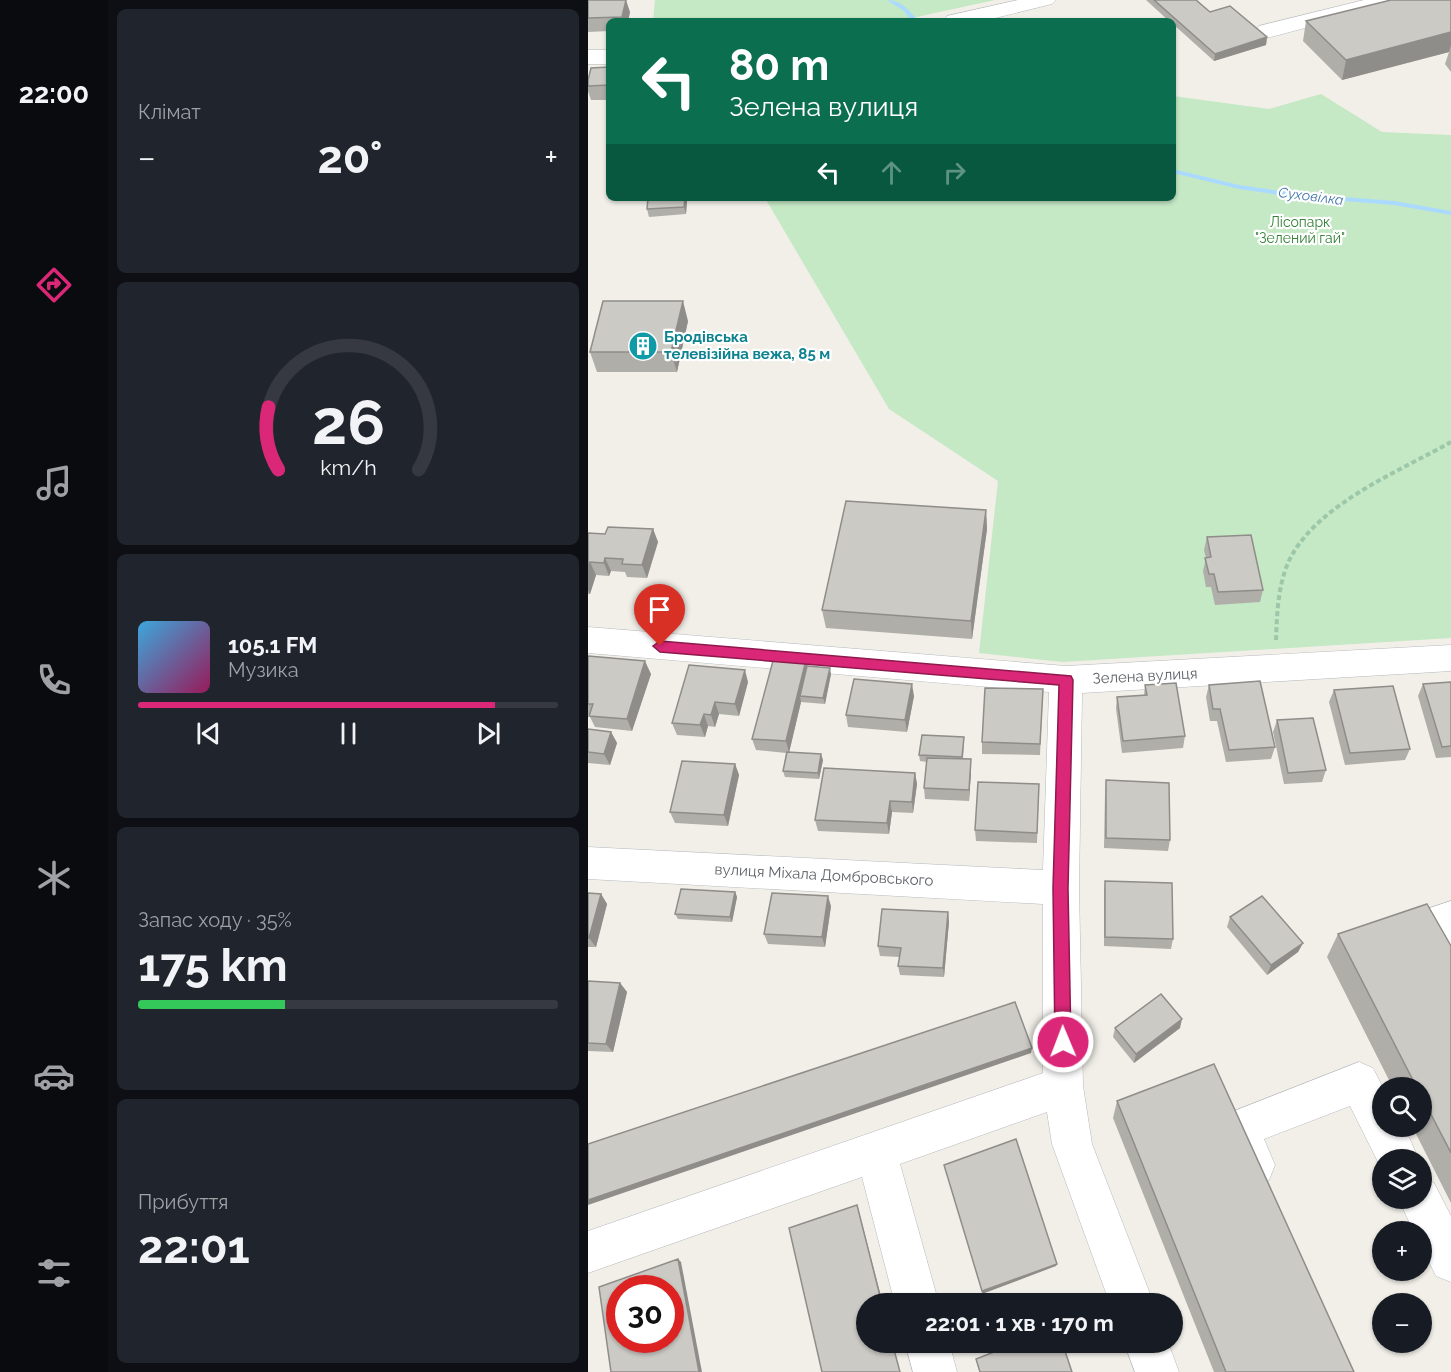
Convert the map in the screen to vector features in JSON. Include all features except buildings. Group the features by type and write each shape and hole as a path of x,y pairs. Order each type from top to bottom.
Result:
{"street":[{"path":"968,18 1045,0"},
{"path":"1267,31 1389,0"},
{"path":"588,57 606,57"},
{"name":"Зелена вулиця","path":"588,640 1066,680 1451,658"},
{"path":"1066,680 1061,888 1063,1086 1072,1144 1128,1293"},
{"name":"вулиця Міхала Домбровського","path":"588,863 1061,888"},
{"path":"1451,918 1434,923 1451,953"},
{"path":"1271,1203 1238,1129 1359,1083 1393,1149"},
{"path":"588,1252 1063,1086"},
{"path":"876,1152 914,1293"},
{"path":"1425,1209 1451,1261"},
{"path":"930,1353 935,1372"},
{"path":"1150,1353 1157,1372"}],"path":[{"path":"1274,669 1278,600 1292,555 1316,525 1351,498 1451,442"}],"green space":[{"path":"655,0 995,0 912,18 653,18"},
{"name":"Лісопарк \"Зелений гай\"","path":"1321,94 1382,132 1451,135 1451,638 1062,662 979,653 998,481 889,409 767,201 1176,201 1176,96 1269,109"}],"waterway":[{"name":"Суховілка","path":"890,0 906,10 913,18"},
{"name":"Суховілка","path":"1176,172 1239,187 1294,195 1394,203 1451,213"}],"place":[{"name":"Бродівська телевізійна вежа, 85 м","path":"643,346"}],"route":[{"path":"660,646 1066,680 1061,888 1063,1042"}]}
